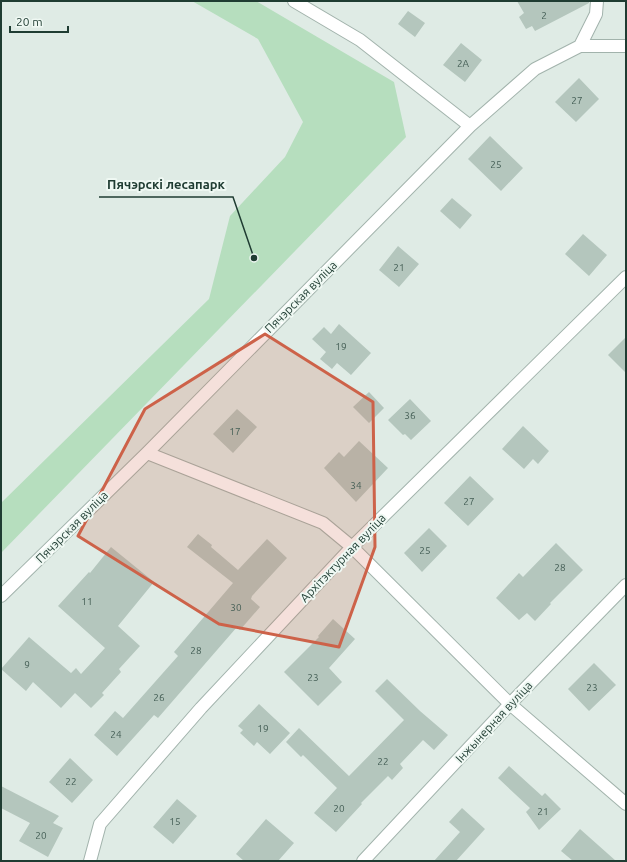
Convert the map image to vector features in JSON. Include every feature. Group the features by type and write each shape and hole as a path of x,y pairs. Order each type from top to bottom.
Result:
{"street":[{"path":"294,1 360,40 470,126"},
{"path":"580,46 596,14 596,1"},
{"name":"Пячэрская вуліца","path":"1,596 147,453 470,126 535,69 580,46 626,46"},
{"name":"Архітэктурная вуліца","path":"90,861 100,824 201,708 352,547 626,277"},
{"path":"147,453 323,524 352,547 510,704 626,804"},
{"name":"Інжынерная вуліца","path":"363,861 510,704 626,584"}],"highlighted area":[{"path":"265,334 373,402 375,547 339,647 219,624 78,536 145,409"}],"green space":[{"path":"192,1 256,1 394,82 406,137 1,553 1,503 209,299 230,216 285,157 303,122 258,39"}],"building":[{"path":"517,1 589,1 589,3 535,31 532,26 526,29 519,17 524,13"},
{"path":"408,11 425,23 415,37 398,24"},
{"path":"461,43 482,60 465,82 443,65"},
{"path":"579,78 599,99 576,122 555,102"},
{"path":"490,136 523,168 501,191 468,159"},
{"path":"452,198 472,215 460,229 440,211"},
{"path":"583,234 607,255 589,276 565,254"},
{"path":"398,246 419,264 399,287 379,270"},
{"path":"339,324 371,353 351,375 337,363 332,369 320,359 326,352 312,339 324,327 331,334"},
{"path":"626,337 626,373 608,355"},
{"path":"369,392 384,408 369,423 353,407"},
{"path":"410,399 431,421 411,440 405,434 403,435 388,420"},
{"path":"237,409 257,427 233,453 213,434"},
{"path":"523,426 549,451 538,464 533,459 524,469 502,449"},
{"path":"359,441 388,468 356,502 324,468 339,452 344,457"},
{"path":"470,476 494,499 468,526 444,503"},
{"path":"429,528 447,546 422,572 404,553"},
{"path":"198,534 238,570 267,539 287,558 252,596 251,599 260,607 240,630 237,627 158,718 154,715 117,756 94,735 115,711 123,718 178,656 174,652 233,583 187,547"},
{"path":"556,543 583,570 550,603 551,604 535,621 527,613 519,620 496,598 519,573 523,577"},
{"path":"111,547 154,582 118,626 140,646 119,669 121,672 102,693 104,695 91,708 75,693 61,708 33,682 26,691 1,669 29,637 71,673 76,668 81,674 105,648 58,606 89,572 90,573"},
{"path":"333,619 355,639 329,668 342,682 318,706 284,672 319,637 318,636"},
{"path":"594,663 616,685 589,711 568,689"},
{"path":"387,679 420,711 448,735 434,750 423,740 400,764 403,768 392,780 388,776 361,803 362,804 336,832 314,813 337,788 303,755 301,757 286,742 299,728 349,776 404,720 375,691"},
{"path":"259,704 290,733 270,754 257,742 254,746 240,733 243,730 238,726"},
{"path":"70,758 93,780 72,803 49,782"},
{"path":"509,766 542,796 545,793 561,809 539,830 526,812 530,808 498,778"},
{"path":"1,786 59,816 53,823 63,828 48,857 19,841 30,823 1,808"},
{"path":"177,799 197,816 173,844 153,827"},
{"path":"462,808 485,829 456,861 434,861 460,832 449,822"},
{"path":"266,819 294,843 278,861 244,861 236,854"},
{"path":"580,829 616,861 573,861 561,851"}],"place":[{"name":"Пячэрскі лесапарк","path":"254,258"}]}
